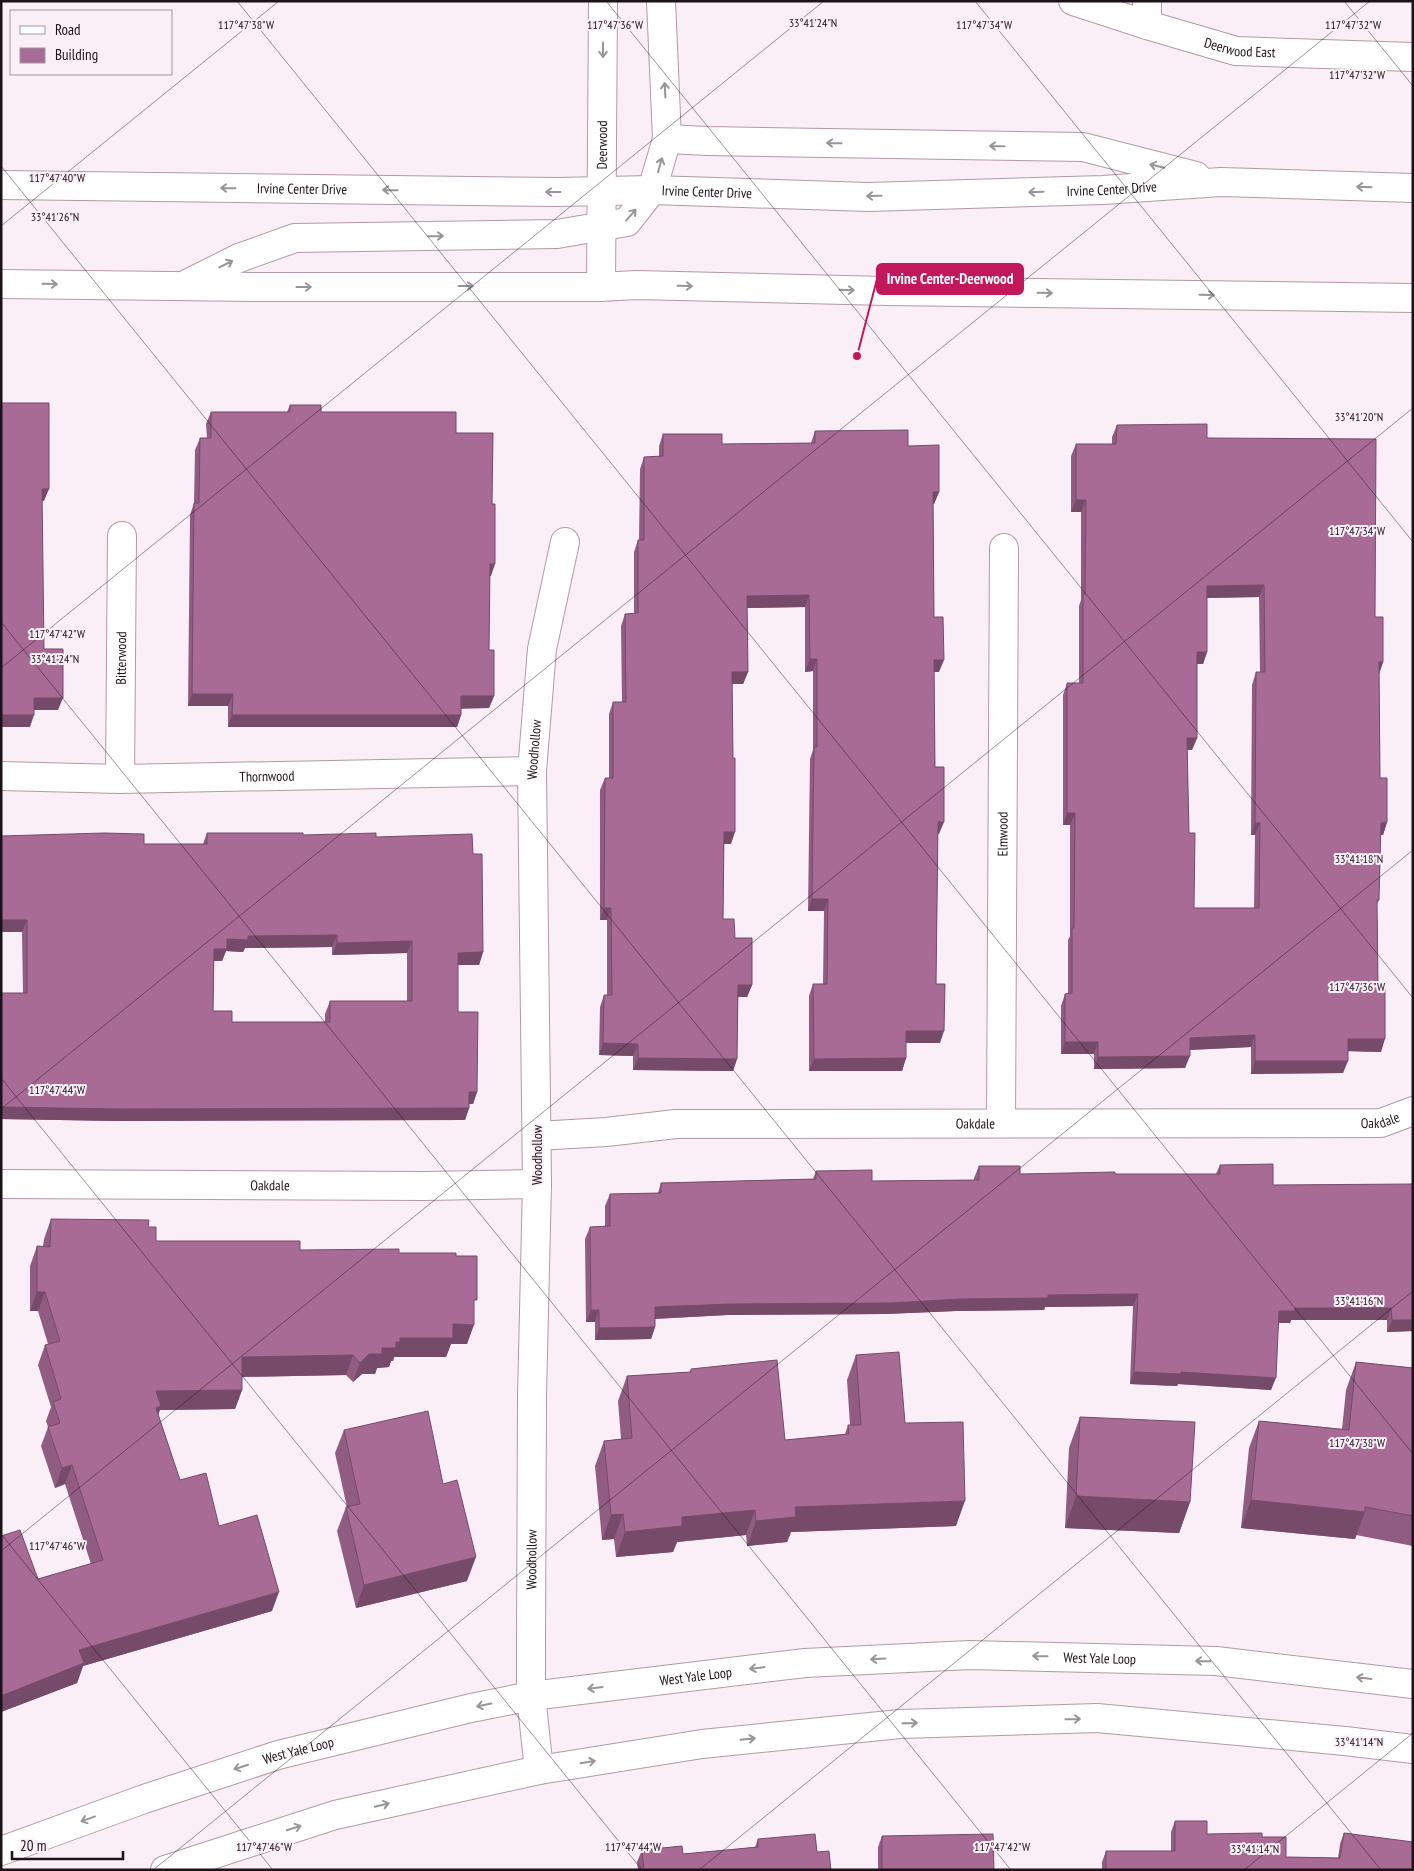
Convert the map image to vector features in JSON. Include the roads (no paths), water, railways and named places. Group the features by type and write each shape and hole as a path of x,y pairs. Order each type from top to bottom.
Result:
{"main road":[{"name":"Deerwood","path":"601,287 603,1"},
{"path":"182,286 239,258 295,238 557,234 626,222 652,190 667,139 661,1"},
{"name":"Deerwood East","path":"1073,1 1147,13 1236,52 1413,57"},
{"path":"667,139 1083,147 1221,182"},
{"name":"Irvine Center Drive","path":"1,184 557,192 652,190 868,197 1103,190 1221,182 1413,188"},
{"path":"1,284 601,287 636,285 887,291 1413,298"},
{"name":"Bitterwood","path":"120,780 122,536"},
{"name":"Woodhollow","path":"539,1770 531,1696 532,1396 537,1184 532,771 542,649 565,542"},
{"name":"Elmwood","path":"1001,1122 1004,548"},
{"name":"Thornwood","path":"1,776 120,780 532,771"},
{"name":"Oakdale","path":"537,1136 606,1132 676,1124 1381,1122 1413,1111"},
{"name":"Oakdale","path":"1,1184 414,1186 537,1184"},
{"name":"West Yale Loop","path":"1,1851 144,1799 278,1755 471,1708 531,1696 805,1663 970,1655 1216,1661 1413,1684"},
{"path":"165,1870 334,1815 539,1770 702,1744 900,1724 1097,1718 1413,1749"}],"place":[{"name":"Irvine Center-Deerwood","path":"857,356"}]}
